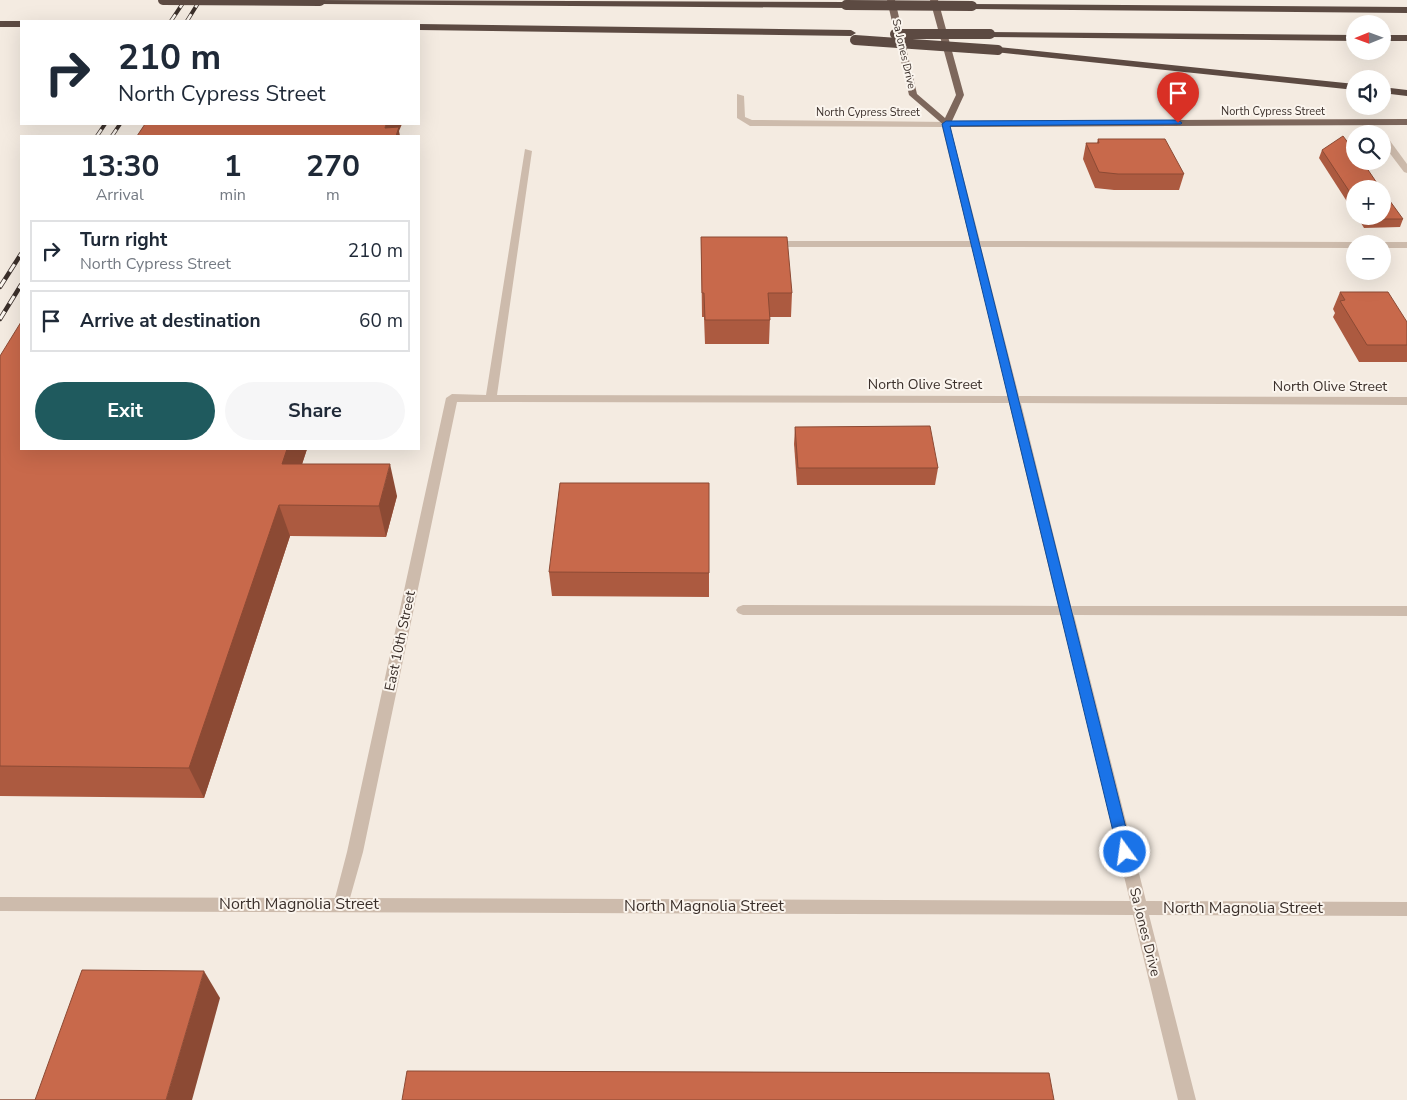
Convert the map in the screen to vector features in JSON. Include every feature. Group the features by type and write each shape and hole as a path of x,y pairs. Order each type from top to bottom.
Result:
{"highway":[{"path":"163,0 1407,10"},
{"path":"972,6 1024,0"},
{"path":"0,24 20,24"},
{"path":"420,27 770,32 853,37 1346,86"},
{"path":"853,37 990,34 1346,38"},
{"path":"1391,38 1407,38"},
{"path":"1391,91 1407,93"}],"main road":[{"name":"Sa Jones Drive","path":"891,0 914,95 946,124"},
{"path":"934,0 960,96 946,124"},
{"name":"North Cypress Street","path":"946,124 1407,122"}],"street":[{"name":"North Cypress Street","path":"740,96 742,118 750,123 946,124"},
{"name":"Sa Jones Drive","path":"946,124 1187,1100"},
{"path":"1391,148 1407,170"},
{"path":"491,398 528,151"},
{"path":"762,244 1346,244"},
{"path":"1391,245 1407,245"},
{"name":"East 10th Street","path":"341,904 355,852 452,398 473,398"},
{"name":"North Olive Street","path":"473,398 1407,401"},
{"path":"743,610 1407,611"},
{"name":"North Magnolia Street","path":"0,904 1407,909"}],"building":[{"path":"144,125 386,125 385,128 399,127 396,135 138,135"},
{"path":"1343,136 1346,140 1346,170 1368,170 1375,180 1346,180 1346,186 1322,150"},
{"path":"1098,139 1165,139 1184,174 1118,174 1099,172 1086,143 1099,143"},
{"path":"1391,202 1403,219 1391,219"},
{"path":"701,237 787,237 792,293 768,293 770,320 705,320 704,293 702,293"},
{"path":"1340,292 1388,292 1407,322 1407,345 1367,345 1340,301 1345,300"},
{"path":"20,324 20,450 287,450 282,464 390,464 379,506 279,505 189,768 0,766 0,356"},
{"path":"930,426 938,468 798,468 795,427"},
{"path":"560,483 709,483 709,573 549,572"},
{"path":"82,970 204,971 166,1100 35,1100"},
{"path":"407,1071 1049,1073 1054,1100 402,1100"}],"railway":[{"path":"172,20 185,0"},
{"path":"188,20 200,0"},
{"path":"98,135 104,125"},
{"path":"113,135 119,125"},
{"path":"0,287 20,256"},
{"path":"0,319 20,287"}],"route":[{"path":"1125,852 946,124 1178,123"}]}
